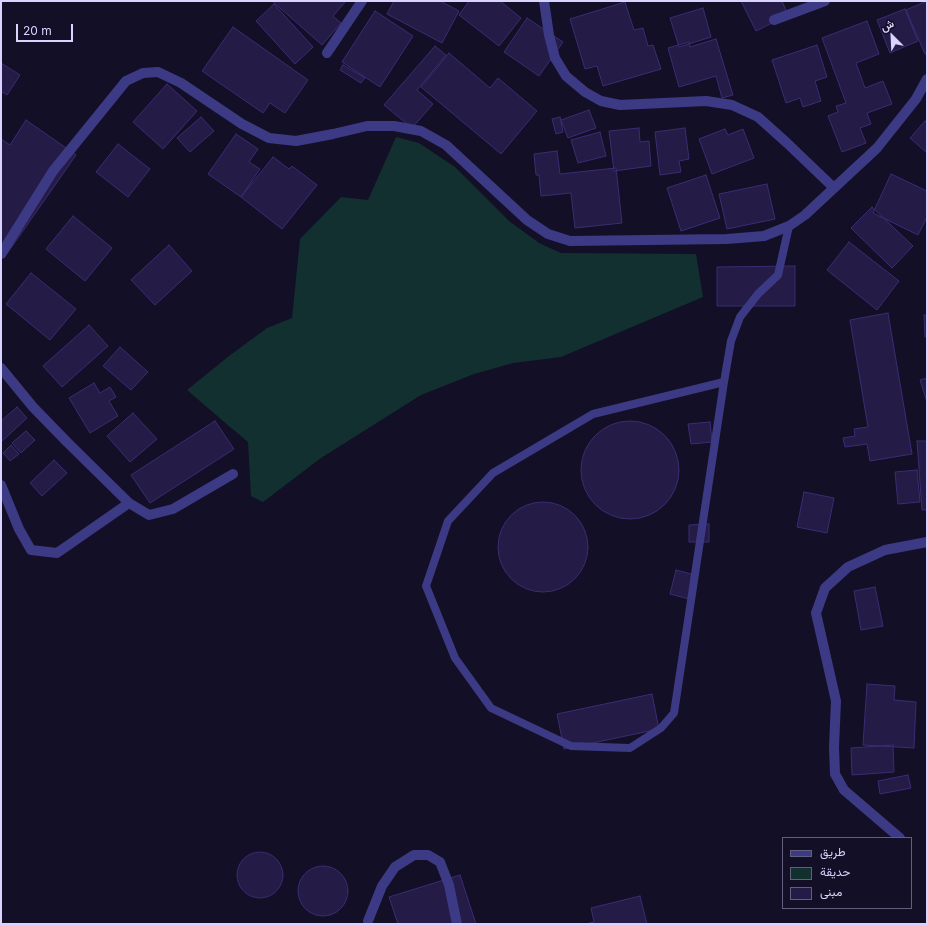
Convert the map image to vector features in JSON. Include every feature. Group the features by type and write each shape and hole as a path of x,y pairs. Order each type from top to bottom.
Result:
{"street":[{"path":"327,53 362,1"},
{"path":"544,1 549,35 555,58 566,76 585,92 601,101 620,105 706,101 732,105 758,117 834,188"},
{"path":"774,20 825,1"},
{"path":"1,254 53,172 126,81 143,73 158,72 181,83 242,124 269,138 296,141 367,126 394,126 421,131 446,145 527,220 548,234 570,241 728,239 764,236 789,226 805,215 877,148 916,99 927,79"},
{"path":"1,368 33,407 67,442 129,504 149,516 173,509 233,474"},
{"path":"1,484 19,529 31,550 57,553 129,504"},
{"path":"899,837 844,790 835,774 834,747 836,701 816,613 825,588 848,567 885,550 927,542"},
{"path":"368,921 382,886 395,867 414,855 428,855 440,862 449,885 458,924"}],"lane":[{"path":"724,382 593,414 493,473 448,521 426,586 455,658 492,708 571,746 630,748 661,728 674,713 724,382 730,341 740,317 758,294 778,274 789,226"}],"green space":[{"path":"396,137 419,143 455,167 509,221 539,243 561,253 696,254 703,297 561,357 513,363 474,374 421,395 321,458 263,502 251,496 248,442 187,390 267,328 292,318 300,239 341,197 368,200"}],"building":[{"path":"272,1 346,1 333,16 341,23 322,45"},
{"path":"394,1 440,1 459,11 442,43 387,14"},
{"path":"469,1 500,1 521,18 499,46 459,15"},
{"path":"741,1 782,1 788,15 756,31"},
{"path":"927,1 927,54 925,54 906,10"},
{"path":"625,2 634,30 643,28 648,46 653,45 661,69 603,86 597,66 585,69 570,19"},
{"path":"274,4 313,47 295,64 256,21"},
{"path":"703,8 711,37 679,47 670,18"},
{"path":"905,9 918,41 890,53 877,20"},
{"path":"375,11 413,36 380,87 342,62"},
{"path":"527,18 563,42 539,76 504,52"},
{"path":"867,21 879,54 856,63 865,88 883,81 892,104 867,113 871,124 860,128 866,143 842,152 828,116 838,112 836,106 846,103 822,38"},
{"path":"233,27 308,80 285,113 270,103 263,113 202,71"},
{"path":"716,39 733,95 722,98 716,76 679,87 668,48 689,42 690,47"},
{"path":"817,45 827,77 815,81 821,101 803,107 800,98 786,103 772,60"},
{"path":"435,46 446,55 417,90 433,104 412,128 384,105"},
{"path":"449,53 490,88 498,78 537,111 501,154 421,87"},
{"path":"1,63 20,75 7,95 1,91"},
{"path":"343,65 365,78 361,83 340,70"},
{"path":"167,84 197,111 163,149 133,122"},
{"path":"589,110 596,128 568,138 561,120"},
{"path":"201,117 214,131 190,152 177,138"},
{"path":"560,117 563,132 556,134 552,119"},
{"path":"26,120 76,155 4,258 1,256 1,139 10,145"},
{"path":"925,121 927,123 927,153 910,138"},
{"path":"639,128 640,142 649,141 651,166 614,171 609,131"},
{"path":"685,128 689,159 679,161 681,172 660,175 655,132"},
{"path":"725,129 728,135 743,129 754,158 712,174 699,139"},
{"path":"600,132 606,156 578,163 571,140"},
{"path":"236,134 258,149 249,162 260,169 241,197 208,174"},
{"path":"118,144 150,169 128,197 96,172"},
{"path":"557,151 560,174 616,168 622,223 575,228 571,193 541,196 539,175 536,175 534,154"},
{"path":"273,157 289,169 292,166 317,185 282,229 241,197"},
{"path":"891,174 927,191 927,217 918,235 873,213"},
{"path":"706,175 720,218 681,231 667,188"},
{"path":"767,184 775,219 727,229 719,194"},
{"path":"872,207 913,246 892,268 851,228"},
{"path":"73,216 112,248 85,281 46,249"},
{"path":"849,242 899,281 877,310 827,270"},
{"path":"169,245 192,271 155,305 131,280"},
{"path":"795,266 795,306 717,306 717,267"},
{"path":"31,273 76,309 50,340 6,304"},
{"path":"888,313 912,454 870,461 867,444 845,447 843,438 855,436 854,429 868,427 850,320"},
{"path":"924,315 927,315 927,337 925,337"},
{"path":"89,325 108,346 62,387 43,366"},
{"path":"120,347 148,372 131,390 103,366"},
{"path":"927,378 927,402 920,380"},
{"path":"94,383 100,393 110,387 116,397 109,401 118,416 90,433 69,398"},
{"path":"17,407 27,418 1,442 1,421"},
{"path":"133,413 157,439 130,462 107,436"},
{"path":"215,421 234,449 150,503 131,475"},
{"path":"630,421 649,425 665,435 675,451 679,470 675,489 665,505 649,515 630,519 611,515 595,505 585,489 581,470 585,451 595,435 611,425"},
{"path":"710,422 712,442 691,444 688,424"},
{"path":"26,431 35,440 21,453 12,443"},
{"path":"917,441 927,441 927,510 922,510"},
{"path":"11,445 19,454 10,461 3,453"},
{"path":"54,460 67,473 42,496 30,483"},
{"path":"917,470 920,502 898,504 895,472"},
{"path":"804,492 834,498 827,533 797,527"},
{"path":"534,502 552,502 568,509 581,522 588,538 588,556 581,572 568,585 552,592 534,592 518,585 505,572 498,556 498,538 505,522 518,509"},
{"path":"709,524 709,542 689,542 689,525"},
{"path":"676,570 695,575 689,599 670,594"},
{"path":"875,587 883,626 861,630 854,591"},
{"path":"867,684 895,686 894,700 916,702 914,748 863,745"},
{"path":"652,694 659,729 564,749 557,714"},
{"path":"893,745 894,772 852,775 851,748"},
{"path":"908,775 911,788 880,794 878,781"},
{"path":"255,852 265,852 273,856 279,862 283,870 283,880 279,888 273,894 265,898 255,898 247,894 241,888 237,880 237,870 241,862 247,856"},
{"path":"323,866 332,868 343,877 348,891 346,900 337,911 323,916 314,914 303,905 298,891 300,882 309,871"},
{"path":"460,875 476,924 398,924 389,897"},
{"path":"640,896 647,924 585,924 594,922 591,908"}]}
